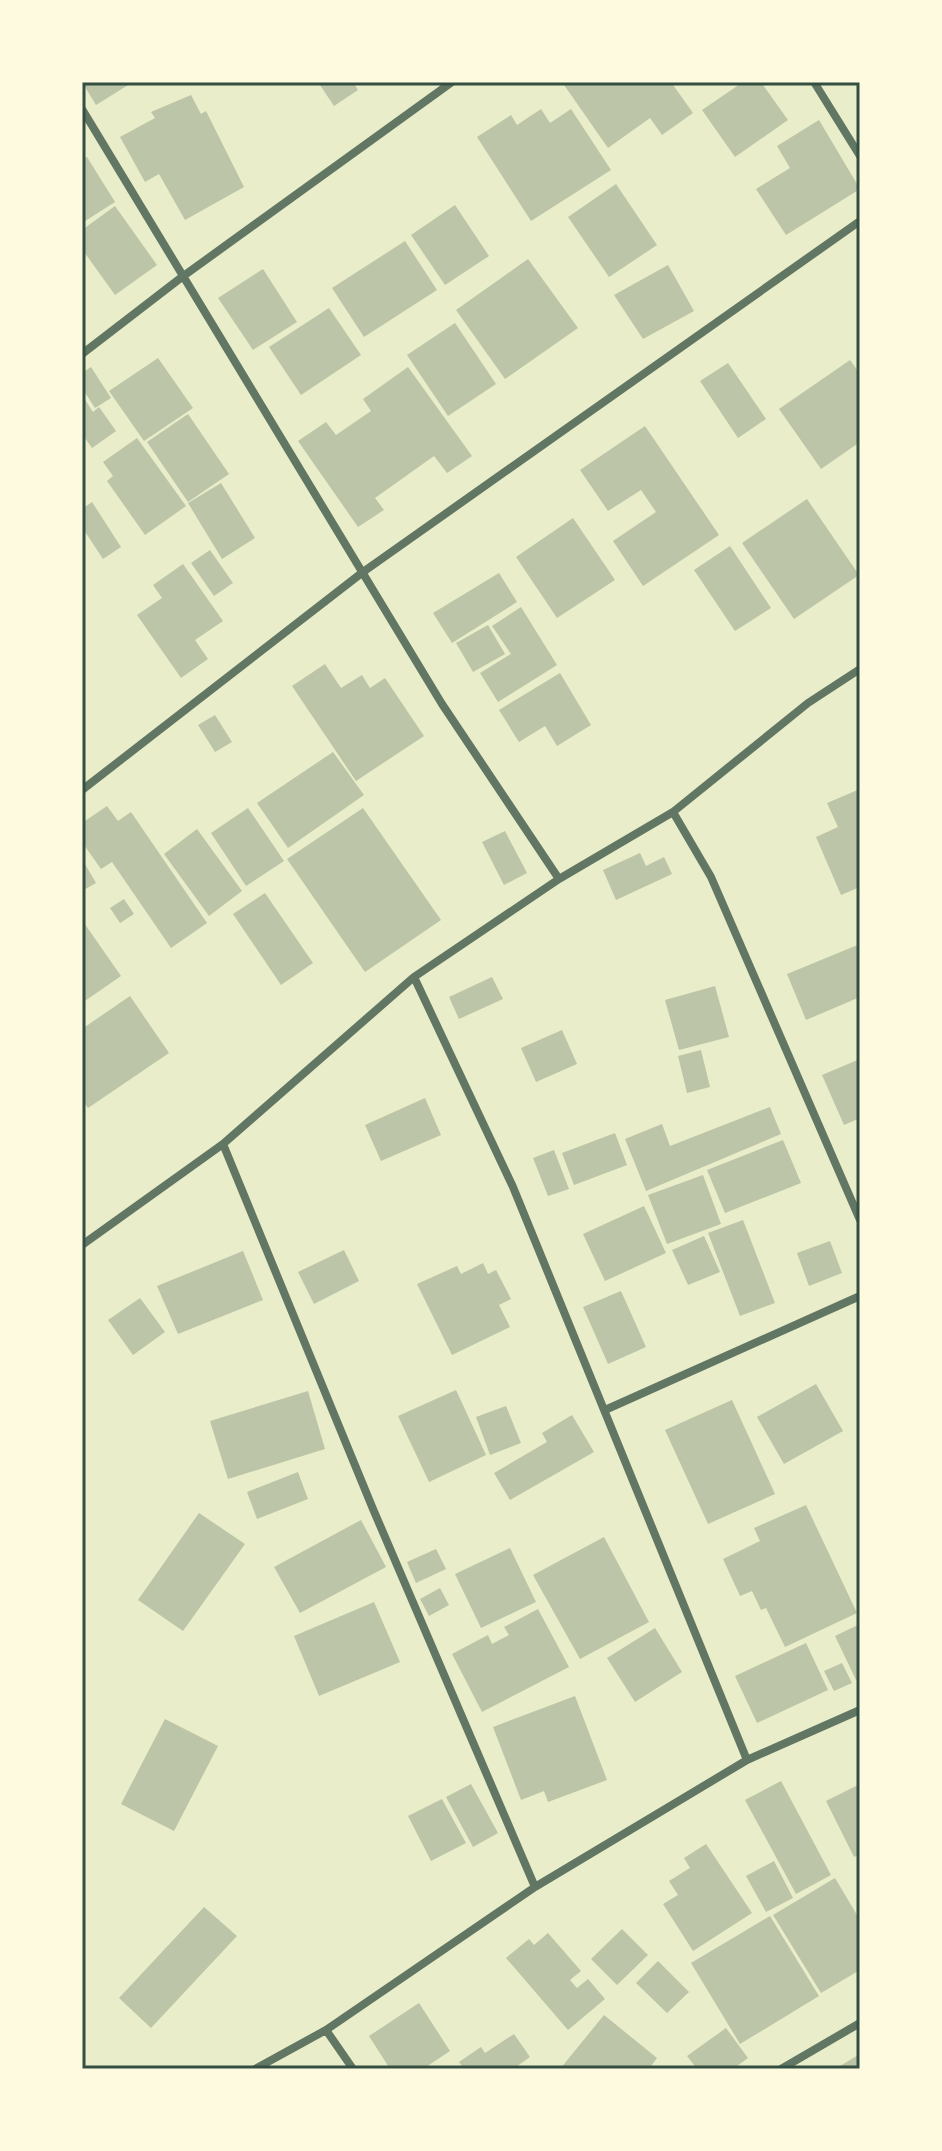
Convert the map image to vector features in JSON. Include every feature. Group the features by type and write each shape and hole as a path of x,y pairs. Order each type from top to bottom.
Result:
{"street":[{"path":"82,354 182,277 452,82"},
{"path":"814,82 860,156"},
{"path":"82,109 442,704 559,879"},
{"path":"82,790 363,572 705,327 860,221"},
{"path":"82,1245 223,1144 414,977 559,879 673,812 808,703 860,669"},
{"path":"673,812 711,877 860,1220"},
{"path":"414,977 513,1187 747,1760"},
{"path":"223,1144 373,1509 535,1887"},
{"path":"605,1410 860,1296"},
{"path":"255,2069 326,2030 535,1887 747,1760 860,1710"},
{"path":"781,2069 860,2023"},
{"path":"326,2030 353,2069"}],"building":[{"path":"82,82 133,82 96,105"},
{"path":"318,82 353,82 358,90 334,106"},
{"path":"562,82 671,82 693,113 662,135 650,118 608,148"},
{"path":"743,82 761,82 788,120 735,157 702,110"},
{"path":"191,95 201,114 206,111 244,187 185,220 159,174 145,182 120,137 155,118 151,112"},
{"path":"541,109 550,123 571,109 611,170 531,221 477,137 511,115 517,125"},
{"path":"819,120 860,189 786,235 756,189 790,168 777,146"},
{"path":"87,157 115,202 82,223 82,159"},
{"path":"616,184 657,245 609,277 568,217"},
{"path":"455,205 489,256 445,285 411,235"},
{"path":"115,206 157,265 115,295 82,249 82,230"},
{"path":"405,241 437,290 364,337 332,288"},
{"path":"528,259 578,328 505,379 456,310"},
{"path":"668,265 694,311 643,339 614,295"},
{"path":"263,269 297,322 253,350 218,298"},
{"path":"329,308 361,355 301,395 269,347"},
{"path":"455,323 496,384 448,416 407,355"},
{"path":"158,358 193,408 144,441 109,391"},
{"path":"850,360 860,374 860,442 821,469 779,409"},
{"path":"728,363 766,419 738,438 700,381"},
{"path":"91,367 111,398 95,408 82,388 82,373"},
{"path":"408,367 472,456 447,473 434,456 375,498 384,510 358,527 298,441 326,422 336,435 371,411 363,399"},
{"path":"82,395 93,412 99,407 116,431 92,448 82,434"},
{"path":"188,414 229,474 188,502 147,442"},
{"path":"645,426 719,535 643,586 613,541 656,512 641,490 608,511 580,470"},
{"path":"137,438 186,506 145,535 107,481 113,476 103,462"},
{"path":"221,483 255,538 222,559 188,503"},
{"path":"807,499 859,575 794,619 742,543"},
{"path":"92,502 121,547 103,559 82,527 82,509"},
{"path":"573,518 615,580 557,618 516,557"},
{"path":"730,546 771,608 735,631 694,570"},
{"path":"210,550 233,583 214,596 191,563"},
{"path":"183,564 223,621 195,640 208,659 181,678 137,615 162,598 153,585"},
{"path":"499,573 517,602 452,643 433,613"},
{"path":"521,607 557,665 498,702 480,673 511,654 492,626"},
{"path":"488,625 505,654 473,672 456,643"},
{"path":"325,664 341,688 362,675 370,688 385,678 424,736 356,781 292,686"},
{"path":"560,673 591,725 557,746 545,726 519,742 499,710"},
{"path":"215,715 232,742 215,752 198,725"},
{"path":"333,752 364,795 288,848 257,803"},
{"path":"860,789 860,887 841,895 816,837 838,827 827,803"},
{"path":"107,806 118,821 131,812 207,923 171,948 112,862 101,869 82,842 82,823"},
{"path":"248,808 284,861 246,886 211,833"},
{"path":"363,808 441,920 365,972 287,859"},
{"path":"197,829 242,891 209,916 164,854"},
{"path":"505,831 527,873 504,885 482,842"},
{"path":"640,853 646,866 664,857 672,874 616,900 603,870"},
{"path":"82,859 96,883 82,891"},
{"path":"265,893 313,963 281,985 233,914"},
{"path":"124,899 134,914 120,923 110,908"},
{"path":"82,920 121,976 82,1003"},
{"path":"860,944 860,997 806,1020 787,974"},
{"path":"492,977 503,999 459,1019 449,997"},
{"path":"715,986 729,1037 679,1050 665,1000"},
{"path":"130,996 169,1053 88,1108 82,1100 82,1029"},
{"path":"562,1030 577,1064 536,1082 521,1048"},
{"path":"701,1050 710,1087 687,1093 678,1056"},
{"path":"860,1059 860,1118 844,1125 822,1075"},
{"path":"425,1098 441,1135 381,1161 365,1125"},
{"path":"770,1107 781,1134 646,1191 625,1139 662,1124 670,1146"},
{"path":"615,1133 627,1165 574,1185 562,1153"},
{"path":"783,1140 801,1183 725,1213 707,1170"},
{"path":"554,1150 569,1189 548,1196 533,1158"},
{"path":"703,1175 721,1224 667,1244 648,1195"},
{"path":"644,1206 666,1253 605,1281 583,1234"},
{"path":"743,1220 775,1303 740,1316 708,1233"},
{"path":"704,1236 720,1272 688,1285 672,1250"},
{"path":"830,1241 842,1273 809,1286 797,1253"},
{"path":"344,1250 359,1281 314,1304 298,1272"},
{"path":"243,1251 263,1300 178,1334 157,1286"},
{"path":"483,1263 488,1274 496,1270 511,1299 499,1305 510,1327 452,1355 417,1284 457,1266 461,1274"},
{"path":"621,1291 646,1347 608,1364 583,1307"},
{"path":"140,1298 165,1332 133,1355 108,1320"},
{"path":"816,1384 843,1431 784,1464 757,1417"},
{"path":"456,1390 486,1455 429,1482 398,1416"},
{"path":"308,1391 325,1449 228,1479 210,1421"},
{"path":"732,1400 775,1494 708,1524 665,1430"},
{"path":"506,1406 521,1443 490,1455 476,1417"},
{"path":"572,1415 594,1452 510,1500 494,1473 547,1442 542,1433"},
{"path":"298,1472 308,1499 257,1519 247,1492"},
{"path":"806,1505 857,1613 785,1647 766,1608 761,1610 752,1591 740,1596 723,1559 760,1541 754,1528"},
{"path":"199,1513 245,1544 183,1631 138,1600"},
{"path":"361,1520 386,1567 300,1613 274,1567"},
{"path":"604,1537 649,1622 580,1659 533,1575"},
{"path":"510,1548 536,1602 481,1628 455,1574"},
{"path":"436,1549 446,1569 416,1583 407,1562"},
{"path":"440,1588 449,1605 429,1616 420,1599"},
{"path":"374,1602 400,1662 319,1696 294,1636"},
{"path":"538,1609 569,1667 482,1712 452,1654 488,1635 492,1644 509,1635 504,1627"},
{"path":"860,1624 860,1678 856,1680 835,1636"},
{"path":"655,1628 682,1672 635,1702 607,1658"},
{"path":"806,1643 828,1690 757,1723 735,1676"},
{"path":"842,1663 852,1683 834,1691 824,1671"},
{"path":"575,1696 607,1780 548,1802 544,1791 521,1800 493,1727"},
{"path":"165,1719 218,1746 174,1831 121,1804"},
{"path":"781,1781 831,1875 796,1894 745,1800"},
{"path":"471,1784 498,1833 473,1847 446,1797"},
{"path":"860,1784 860,1854 854,1857 826,1801"},
{"path":"442,1799 466,1843 431,1861 408,1816"},
{"path":"706,1844 752,1913 693,1951 663,1904 678,1895 669,1881 690,1868 684,1858"},
{"path":"774,1861 793,1898 766,1912 746,1876"},
{"path":"835,1878 860,1920 860,1970 821,1993 773,1915"},
{"path":"204,1907 237,1936 151,2028 119,1998"},
{"path":"770,1916 819,1996 740,2044 691,1963"},
{"path":"622,1929 648,1955 617,1985 591,1959"},
{"path":"548,1933 581,1971 570,1980 577,1988 588,1979 605,1999 568,2030 506,1958 529,1939 534,1945"},
{"path":"658,1961 689,1992 667,2013 636,1983"},
{"path":"419,2003 450,2051 423,2069 390,2069 369,2036"},
{"path":"604,2015 657,2058 649,2069 560,2069"},
{"path":"726,2028 748,2058 733,2069 697,2069 687,2056"},
{"path":"514,2034 530,2057 513,2069 464,2069 459,2062 481,2047 485,2053"},
{"path":"860,2054 860,2069 835,2069"}]}
